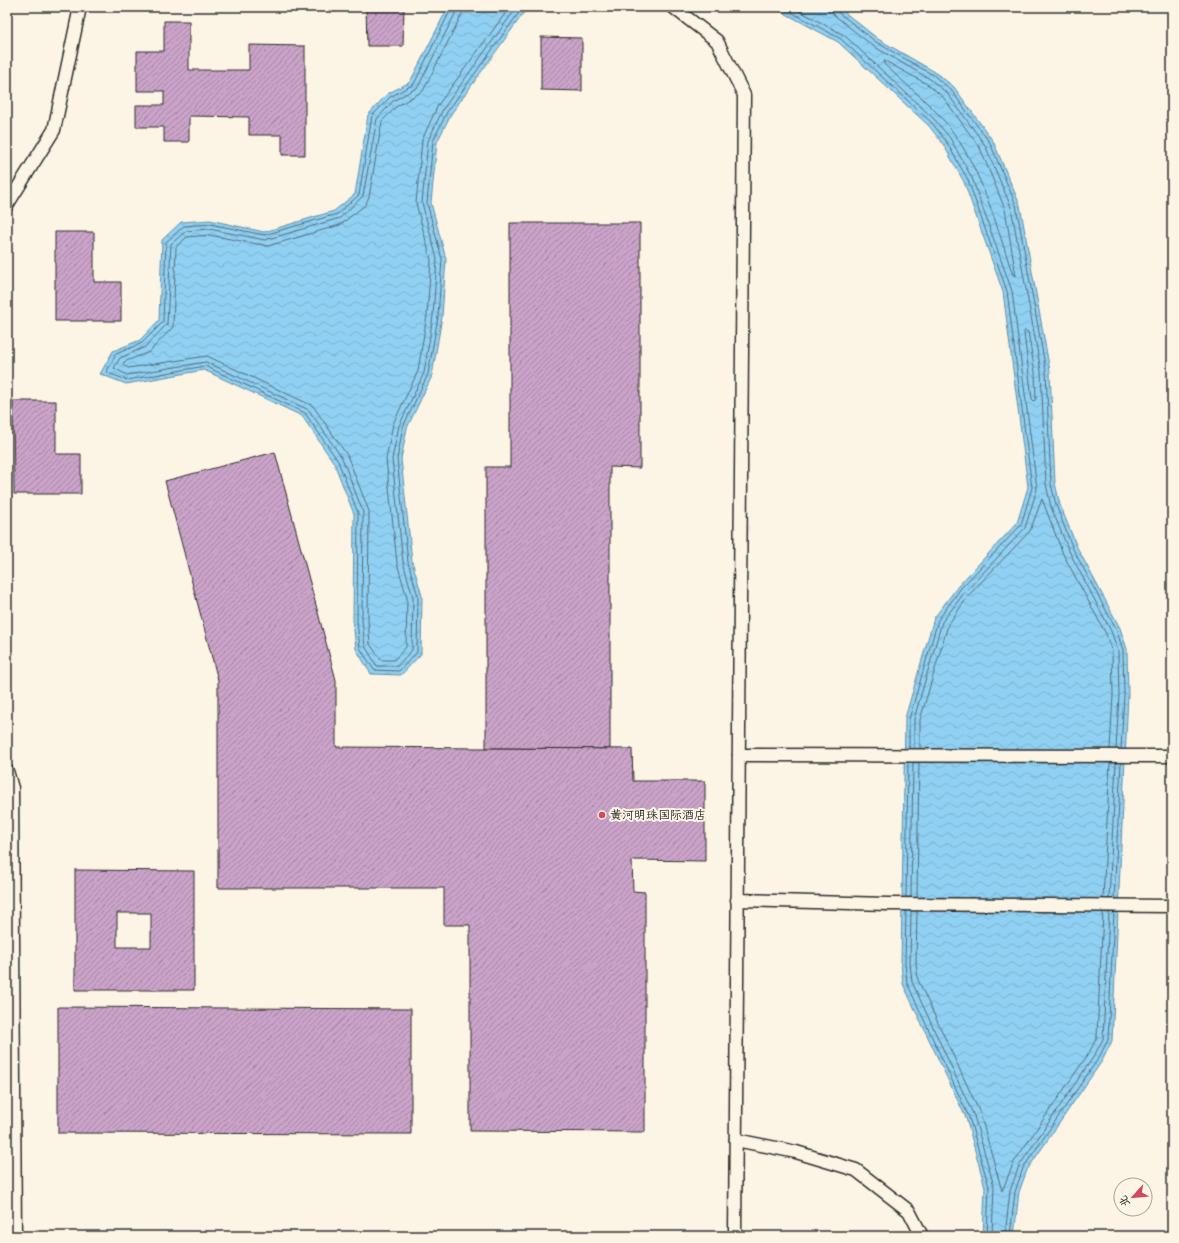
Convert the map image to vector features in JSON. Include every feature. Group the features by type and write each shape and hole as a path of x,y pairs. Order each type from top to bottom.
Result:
{"lane":[{"path":"7,205 54,130 80,7"},
{"path":"673,7 717,41 744,95 735,1236"},
{"path":"739,755 1172,756"},
{"path":"7,771 12,788 15,1236"},
{"path":"737,900 887,904 1172,906"},
{"path":"736,1140 796,1152 856,1170 909,1211 922,1236"}],"water":[{"path":"451,7 528,7 451,114 437,142 431,203 446,259 442,317 432,376 407,428 401,459 412,561 422,596 421,654 401,675 371,674 356,649 353,621 354,514 334,463 302,416 204,370 126,384 100,374 113,351 140,340 159,320 162,240 181,222 210,220 264,232 334,211 355,194 368,115 387,94 410,82 447,9"},
{"path":"773,7 838,7 878,39 935,72 954,87 993,141 1020,205 1050,371 1055,483 1060,505 1077,547 1120,628 1127,649 1128,695 1112,1041 1102,1061 1027,1170 1019,1192 1014,1236 983,1236 985,1187 966,1118 903,984 901,963 905,718 934,618 958,586 1017,523 1028,487 1003,292 964,182 943,144 929,126 838,42"}],"building":[{"path":"366,7 404,7 403,46 367,46"},
{"path":"164,21 189,21 189,70 249,70 249,45 305,46 305,155 282,155 282,135 249,135 249,117 189,116 189,142 164,142 164,127 136,127 136,105 164,105 164,91 137,91 137,51 164,51"},
{"path":"541,37 582,38 582,91 541,90"},
{"path":"510,223 640,223 640,468 610,467 610,749 486,748 486,467 510,467"},
{"path":"55,232 94,232 94,282 121,282 121,321 55,321"},
{"path":"13,401 56,401 56,454 81,454 81,494 14,494"},
{"path":"275,452 336,680 336,747 632,749 633,781 705,781 705,861 632,860 633,891 645,892 645,1132 470,1131 470,925 444,925 444,888 218,888 218,680 165,481"},
{"path":"75,870 194,871 194,990 75,990","holes":["117,913 151,913 151,947 117,947"]},
{"path":"58,1007 411,1009 411,1134 58,1133"}],"place":[{"name":"黄河明珠国际酒店","path":"602,815"}]}
